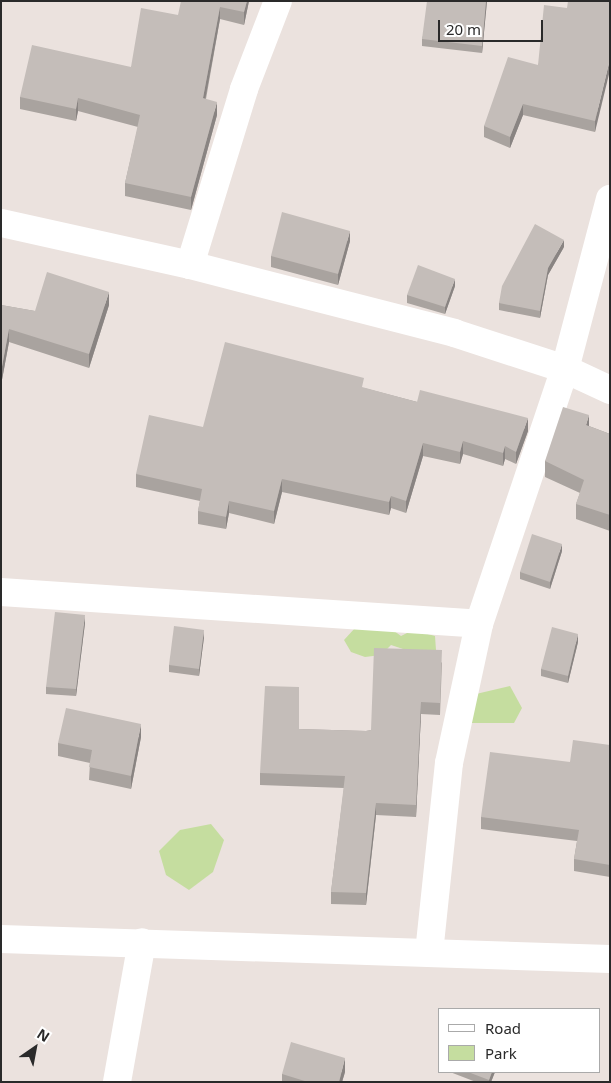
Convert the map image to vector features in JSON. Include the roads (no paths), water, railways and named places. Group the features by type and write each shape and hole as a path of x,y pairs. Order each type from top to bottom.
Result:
{"street":[{"path":"190,264 244,89 278,1"},
{"path":"429,952 448,763 479,624 565,369 610,199"},
{"path":"1,223 190,264 454,333 565,369 610,390"},
{"path":"1,592 479,624"},
{"path":"1,939 142,942 610,959"},
{"path":"117,1082 142,942"}]}
